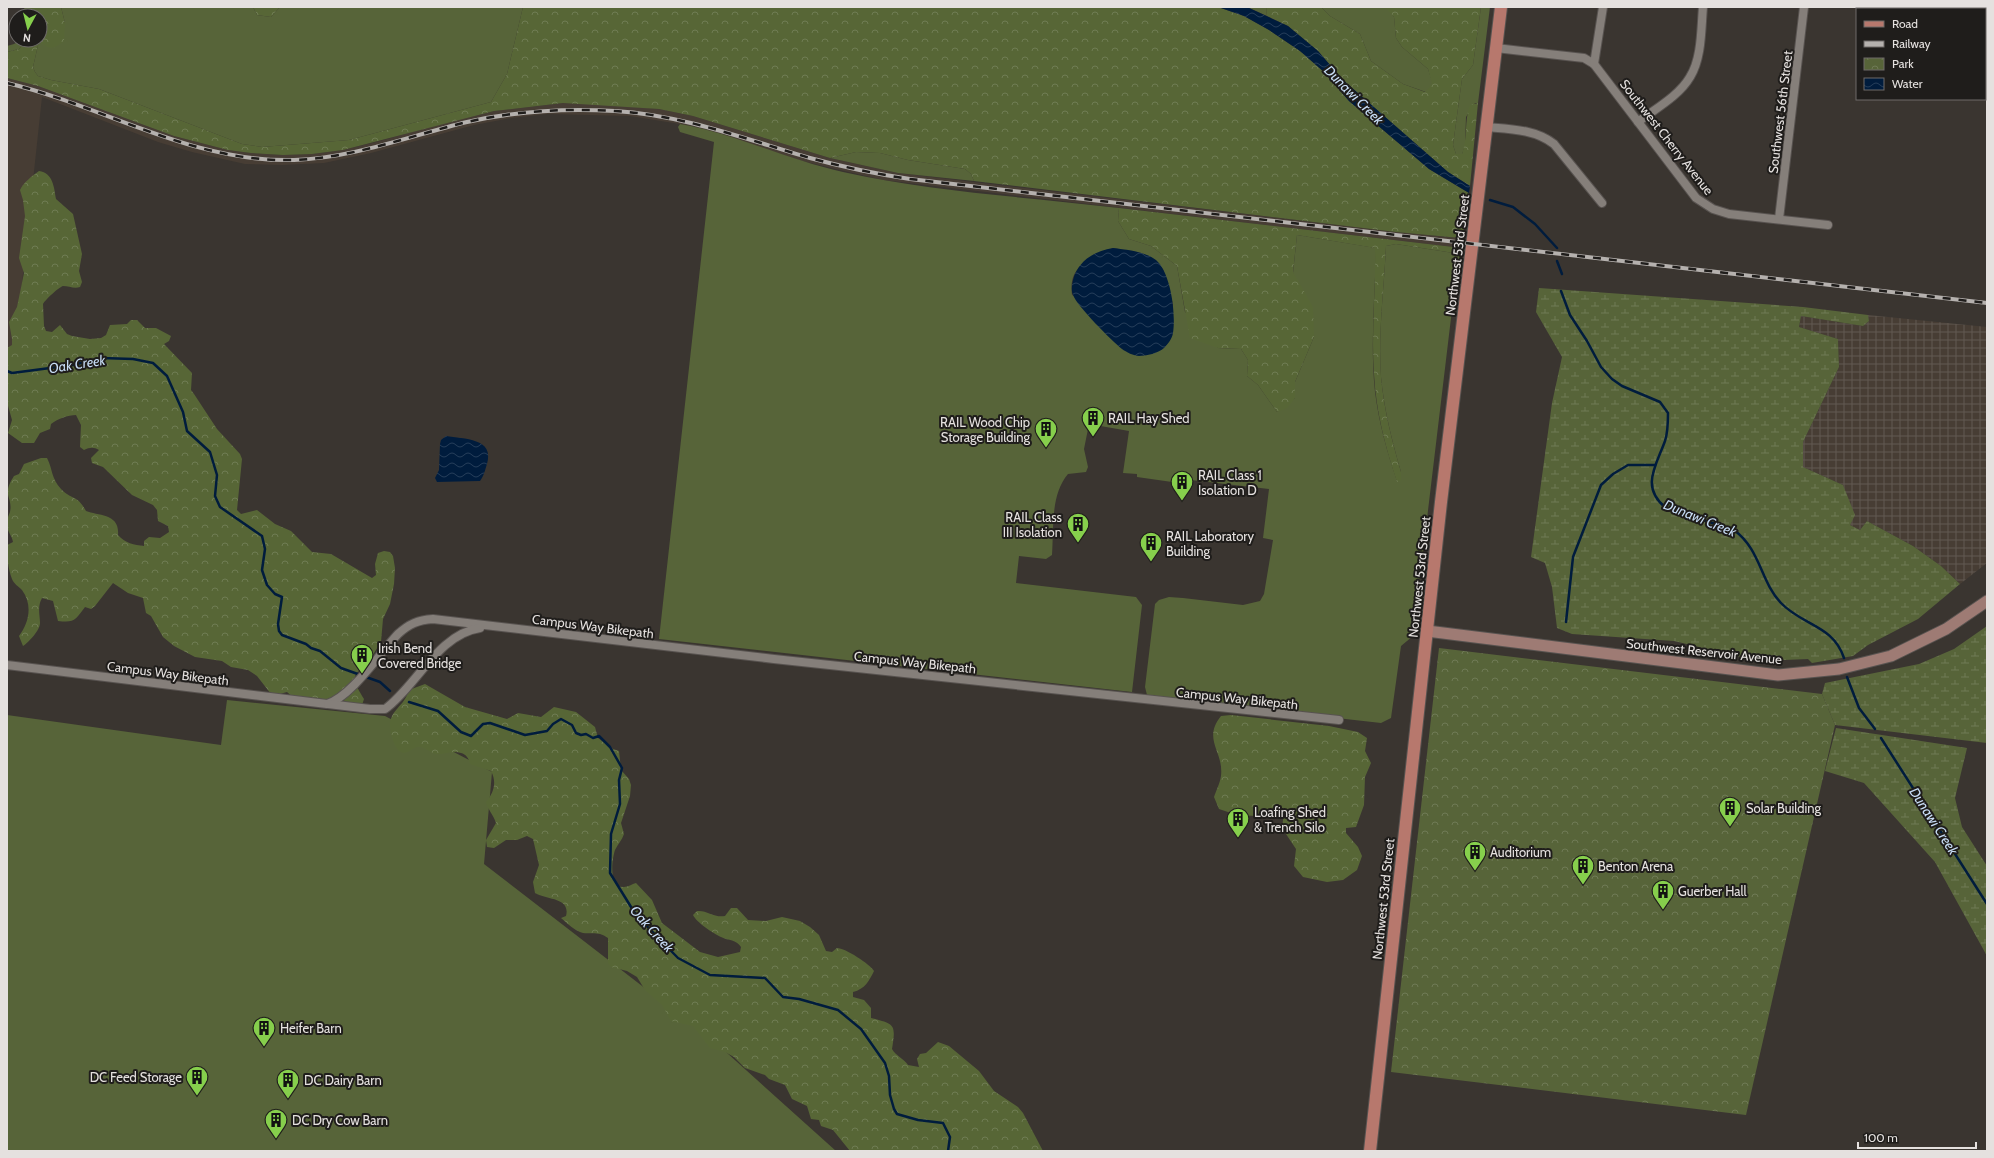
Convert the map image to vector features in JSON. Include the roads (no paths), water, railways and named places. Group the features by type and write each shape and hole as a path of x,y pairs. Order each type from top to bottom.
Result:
{"main road":[{"name":"Northwest 53rd Street","path":"1370,1151 1427,631 1501,7"},
{"name":"Southwest Reservoir Avenue","path":"1427,631 1778,675 1839,669 1891,656 1946,629 1987,601"}],"street":[{"path":"1496,48 1584,58 1594,64 1603,7"},
{"path":"1638,122 1678,91 1690,78 1697,59 1703,7"},
{"name":"Southwest 56th Street","path":"1779,219 1804,7"},
{"name":"Southwest Cherry Avenue","path":"1594,64 1696,198 1705,205 1729,214 1828,225"},
{"path":"1486,126 1536,133 1545,137 1554,144 1602,203"},
{"name":"Campus Way Bikepath","path":"327,704 338,700 398,634 414,622 432,619 488,627 1339,720"},
{"name":"Campus Way Bikepath","path":"7,665 327,704 370,709 385,709 431,659 449,643 462,634 473,629 488,627"}],"water":[{"path":"1218,7 1247,7 1288,26 1318,51 1343,80 1448,172 1470,186 1469,193 1429,169 1349,101 1324,72 1300,51 1269,30 1244,16"},
{"path":"1113,248 1135,251 1156,260 1161,266 1169,284 1174,315 1173,333 1171,339 1164,348 1149,355 1132,355 1124,350 1095,323 1073,295 1072,290 1075,273 1083,262 1093,254"},
{"path":"446,436 476,441 486,449 488,455 487,464 480,481 437,482 435,478 439,470 440,444 441,440"}],"waterway":[{"name":"Dunawi Creek","path":"1490,200 1513,207 1535,224 1557,248"},
{"name":"Dunawi Creek","path":"1557,261 1562,274"},
{"name":"Dunawi Creek","path":"1561,291 1570,315 1587,341 1601,367 1612,379 1622,386 1660,402 1668,413 1666,438 1652,476 1652,484 1658,500 1666,508 1734,530 1750,547 1769,585 1781,603 1799,617 1825,632 1839,647 1844,658"},
{"name":"Oak Creek","path":"7,371 12,373 73,365 101,358 133,359 153,363 167,376 183,412 187,431 210,452 217,475 215,496 220,507 262,536 265,549 262,570 267,585 275,594 282,597 278,624 279,631 282,635 320,651 341,668 380,682 390,691"},
{"path":"1566,622 1573,557 1601,485 1613,474 1628,465 1655,465"},
{"name":"Dunawi Creek","path":"1847,677 1859,708 1875,729"},
{"name":"Oak Creek","path":"409,702 438,711 461,732 471,736 483,724 490,723 525,735 547,731 553,724 561,719 572,725 576,733 581,735 586,734 593,738 599,736 610,747 622,768 619,780 620,804 611,834 610,873 636,915 678,958 710,975 765,978 783,997 799,999 838,1010 861,1029 885,1063 889,1076 890,1095 897,1114 918,1120 943,1123 950,1137 948,1151"},
{"name":"Dunawi Creek","path":"1881,738 1987,904"}],"railway":[{"path":"7,83 43,93 184,143 219,152 256,158 294,160 338,155 381,146 467,122 504,115 559,110 640,113 665,117 714,129 822,161 872,173 910,179 1987,303"}],"place":[{"name":"RAIL Hay Shed","path":"1093,438"},
{"name":"RAIL Wood Chip Storage Building","path":"1046,448"},
{"name":"RAIL Class 1 Isolation D","path":"1182,502"},
{"name":"RAIL Class III Isolation","path":"1078,544"},
{"name":"RAIL Laboratory Building","path":"1151,562"},
{"name":"Irish Bend Covered Bridge","path":"362,674"},
{"name":"Solar Building","path":"1730,828"},
{"name":"Loafing Shed & Trench Silo","path":"1238,838"},
{"name":"Auditorium","path":"1475,872"},
{"name":"Benton Arena","path":"1583,886"},
{"name":"Guerber Hall","path":"1663,910"},
{"name":"Heifer Barn","path":"264,1048"},
{"name":"DC Feed Storage","path":"197,1096"},
{"name":"DC Dairy Barn","path":"288,1100"},
{"name":"DC Dry Cow Barn","path":"276,1140"}]}
